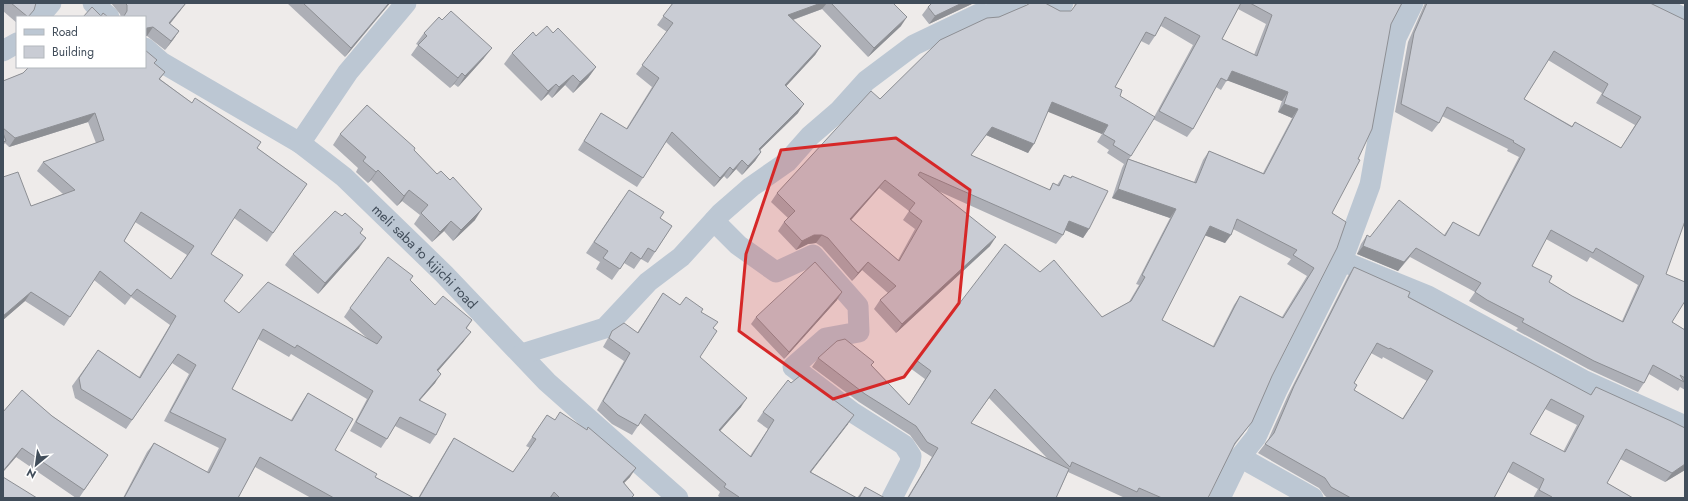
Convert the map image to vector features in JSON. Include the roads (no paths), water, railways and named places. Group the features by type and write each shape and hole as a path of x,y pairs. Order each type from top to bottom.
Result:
{"street":[{"path":"40,16 51,3"},
{"path":"93,3 108,16"},
{"path":"300,143 348,72 406,3"},
{"path":"522,354 605,328 648,282 681,257 714,222 751,187 787,162 810,136 839,111 866,81 914,45 974,9 988,16 1016,3"},
{"path":"1046,3 1059,9 1063,3"},
{"path":"1220,498 1240,458 1256,437 1277,390 1342,261 1370,185 1396,38 1413,3"},
{"path":"1656,3 1685,19"},
{"path":"3,51 16,44"},
{"name":"meli saba to kijichi road","path":"146,49 161,62 300,143 344,177 444,274 552,386 678,498"},
{"path":"714,222 738,245 776,272 813,255 858,306 859,332 826,338 793,367 852,412 904,445 911,456 910,463 892,498"},
{"path":"1342,261 1428,296 1583,380 1685,426"},
{"path":"1240,458 1313,498"}]}
